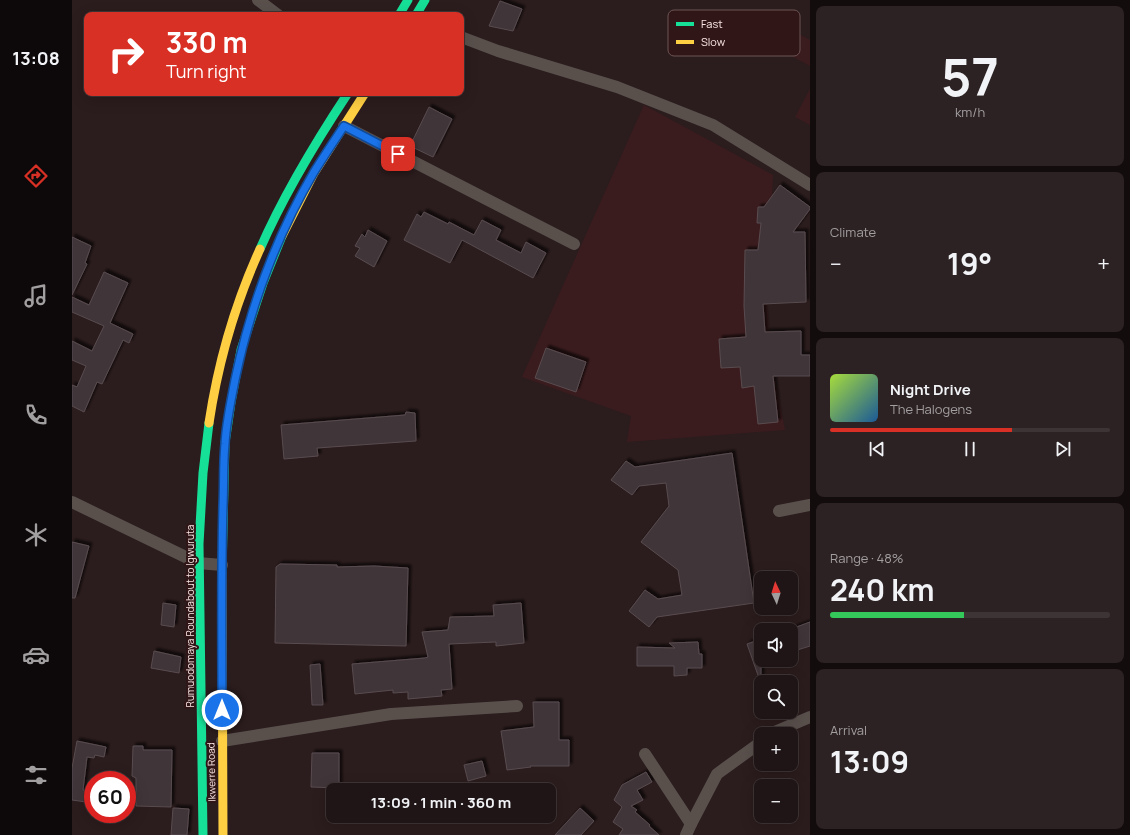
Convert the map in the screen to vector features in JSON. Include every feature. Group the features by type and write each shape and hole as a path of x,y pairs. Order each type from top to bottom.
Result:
{"main road":[{"path":"401,12 408,0"},
{"path":"418,12 425,0"},
{"name":"Rumuodomaya Roundabout to Igwuruta","path":"203,835 198,563 205,448 212,404 220,364 251,267 290,188 329,120 346,96"},
{"name":"Ikwerre Road","path":"223,835 222,565 225,443 231,402 241,350 277,246 314,173 363,96"}],"street":[{"path":"258,0 274,12"},
{"path":"464,38 498,51 617,87 712,125 810,185"},
{"path":"344,126 574,244"},
{"path":"72,502 198,563 222,565"},
{"path":"779,511 810,505"},
{"path":"222,741 391,714 517,706"},
{"path":"786,727 810,717"},
{"path":"688,829 718,774 754,747"},
{"path":"645,754 688,829"}],"shaded area":[{"path":"800,35 810,40 810,66 792,56 800,56"},
{"path":"810,89 810,125 795,117"},
{"path":"644,105 773,175 767,302 771,358 785,430 627,442 631,416 522,377"}],"building":[{"path":"500,1 522,9 513,31 489,26"},
{"path":"429,107 452,119 433,157 410,146"},
{"path":"780,185 810,207 793,232 805,232 806,302 763,304 765,332 801,331 801,355 810,355 810,376 773,376 778,422 758,424 754,386 742,388 740,367 721,368 719,339 746,337 744,306 745,250 758,250 761,223 757,223 758,207 764,207"},
{"path":"424,212 448,224 449,222 474,235 482,220 501,230 496,240 521,253 526,242 546,253 533,278 462,240 450,263 404,240 417,214 421,217"},
{"path":"368,230 387,241 374,267 355,256 360,248 355,246 362,234 365,237"},
{"path":"72,237 91,246 85,263 87,264 72,295"},
{"path":"104,272 128,283 110,323 133,334 129,343 123,340 102,384 97,382 84,412 72,406 72,385 77,387 86,366 72,360 72,341 92,351 104,326 72,312 72,297 89,305"},
{"path":"546,348 586,362 576,392 535,378"},
{"path":"406,412 415,413 416,441 317,448 318,456 284,459 281,425 405,415"},
{"path":"732,453 754,603 657,617 649,627 629,611 645,590 658,599 682,595 678,570 641,542 669,506 666,483 639,486 632,495 611,480 626,461 635,467"},
{"path":"72,542 89,546 75,598 72,598"},
{"path":"280,564 337,565 337,567 374,566 408,568 406,646 275,643 276,567"},
{"path":"163,603 176,605 174,627 161,625"},
{"path":"521,603 524,643 496,646 496,642 449,644 452,689 441,690 442,696 408,699 408,692 393,693 393,690 355,694 352,664 428,657 422,632 448,630 450,617 494,616 493,605"},
{"path":"810,622 810,646 798,650 798,626"},
{"path":"698,642 699,654 702,654 702,668 687,668 687,675 674,676 674,666 637,666 637,647 675,648 669,643"},
{"path":"754,642 754,664 747,644"},
{"path":"154,651 181,657 179,673 151,668"},
{"path":"320,664 323,705 312,705 310,665"},
{"path":"755,667 761,667 761,675 758,675"},
{"path":"533,702 559,702 559,740 569,740 569,766 530,766 531,767 507,770 501,731 534,727"},
{"path":"77,741 106,747 104,757 95,755 94,758 87,757 85,771 84,771 84,802 72,800 72,768"},
{"path":"133,746 143,746 143,750 172,750 171,807 136,806 136,771 132,771"},
{"path":"312,753 339,753 339,783 326,783 326,788 311,787"},
{"path":"482,761 486,776 468,781 464,765"},
{"path":"646,772 652,782 637,790 643,800 631,806 637,810 635,812 659,835 619,835 623,829 613,822 622,807 614,800 622,785"},
{"path":"173,808 189,809 187,835 171,835"},
{"path":"580,808 594,821 581,835 555,835"}],"traffic: fast":[{"path":"401,12 408,0"},
{"path":"418,12 425,0"},
{"path":"260,249 279,208 346,96"},
{"path":"222,573 225,443 231,402 241,350 263,283 282,236"},
{"path":"203,835 199,544 203,473 209,423"}],"traffic: slow":[{"path":"282,236 314,173 363,96"},
{"path":"209,423 217,378 228,334 235,312 260,249"},
{"path":"222,573 223,835"}],"route":[{"path":"222,710 222,547 225,443 233,389 246,334 277,246 314,173 344,126 398,154"}]}
